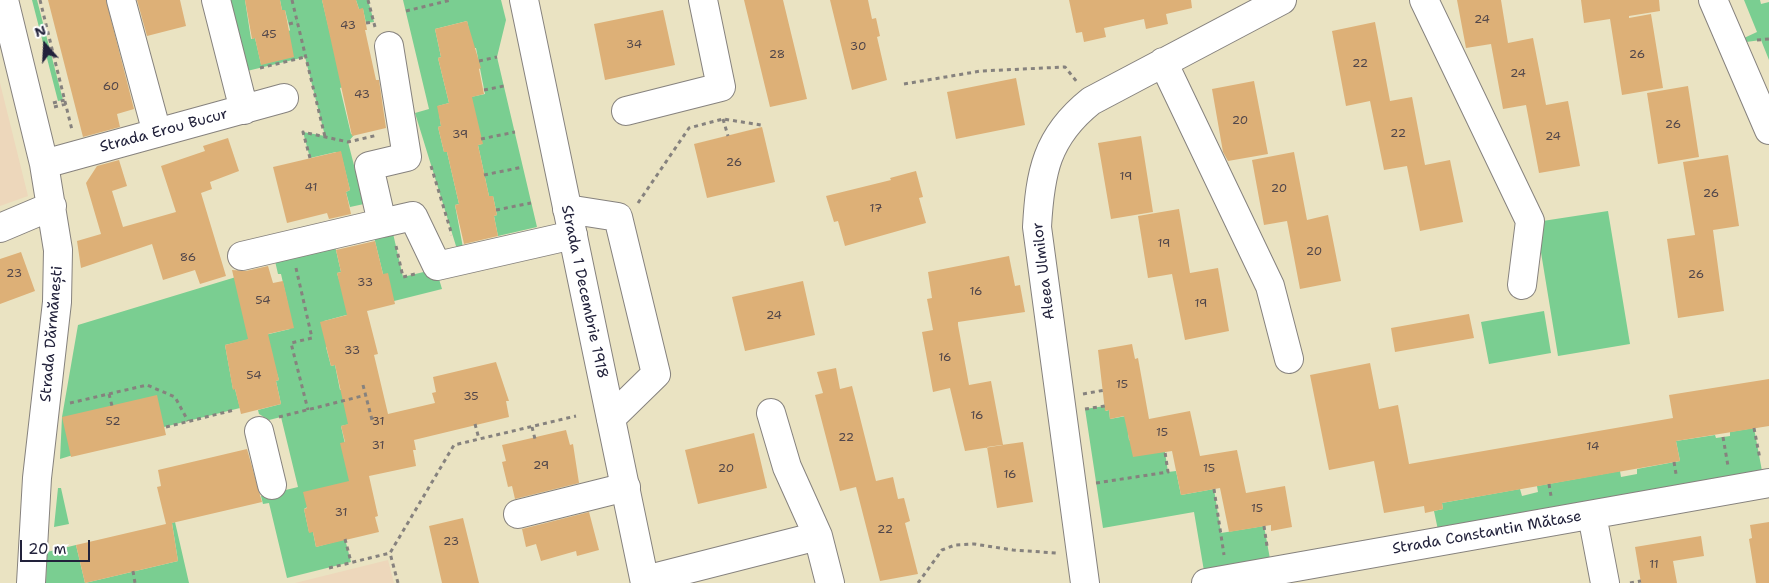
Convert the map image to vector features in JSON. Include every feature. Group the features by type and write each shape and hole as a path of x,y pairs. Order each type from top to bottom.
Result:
{"street":[{"name":"Strada Dărmănești","path":"4,0 44,164 52,206 59,273 37,478 31,583"},
{"path":"121,0 156,133"},
{"path":"216,0 244,110"},
{"name":"Strada 1 Decembrie 1918","path":"524,0 645,581"},
{"path":"626,111 721,87 703,0"},
{"name":"Aleea Ulmilor","path":"1085,583 1037,227 1039,190 1045,161 1062,129 1091,100 1163,62 1248,8 1282,0"},
{"path":"1424,0 1530,221 1522,284"},
{"path":"1713,0 1769,130"},
{"path":"388,231 369,166 407,156 390,46"},
{"path":"1163,62 1270,286 1289,358"},
{"name":"Strada Erou Bucur","path":"44,164 284,98"},
{"path":"0,228 52,206"},
{"path":"242,256 388,231 413,216 437,266 570,222 618,217 656,374 611,418"},
{"path":"771,413 787,467 818,536 830,583"},
{"path":"267,425 272,485"},
{"name":"Strada Constantin Mătase","path":"1206,583 1592,515 1765,473"},
{"path":"518,514 626,487"},
{"path":"1592,515 1605,583"},
{"path":"645,581 818,536"}],"path":[{"path":"40,0 74,137"},
{"path":"292,0 325,137"},
{"path":"406,12 451,0"},
{"path":"288,24 297,22"},
{"path":"366,23 374,22"},
{"path":"479,61 497,57"},
{"path":"904,84 981,71 1065,67 1091,100"},
{"path":"484,90 504,86"},
{"path":"636,207 690,128 723,119 762,125"},
{"path":"723,119 728,136"},
{"path":"310,158 303,132 348,142 384,133"},
{"path":"481,140 515,132"},
{"path":"430,164 453,237"},
{"path":"484,175 523,167"},
{"path":"496,210 531,203"},
{"path":"388,231 403,277 418,274"},
{"path":"294,259 312,338 291,343 308,410"},
{"path":"64,404 147,385 175,397 188,421"},
{"path":"363,385 372,420"},
{"path":"1082,394 1105,390"},
{"path":"109,394 112,406"},
{"path":"267,425 308,410 366,395"},
{"path":"1085,409 1105,406"},
{"path":"166,426 234,410"},
{"path":"398,583 390,553 454,445 576,416"},
{"path":"475,424 478,439"},
{"path":"532,427 535,439"},
{"path":"1754,428 1765,473"},
{"path":"1723,437 1728,469"},
{"path":"1096,483 1168,472 1165,452"},
{"path":"1214,489 1225,558"},
{"path":"1264,526 1268,551"},
{"path":"345,539 351,562"},
{"path":"918,583 942,550 955,545 974,544 1013,550 1081,555"},
{"path":"329,568 390,553"},
{"path":"133,572 135,583"},
{"path":"1630,583 1641,581"}],"shaded area":[{"path":"0,83 28,196 0,206"},
{"path":"388,560 394,583 295,583"}],"green space":[{"path":"32,0 37,0 63,100 58,101"},
{"path":"229,0 245,0 251,39 255,38 261,64 290,30 285,10 282,10 280,0 322,0 343,87 340,88 351,134 354,135 348,142 364,204 350,207 346,192 350,190 341,154 336,152 310,158 303,132 325,136 305,57 247,71"},
{"path":"356,0 368,0 374,22 366,23 363,9 359,9"},
{"path":"403,0 501,0 506,20 497,57 537,227 498,236 494,216 497,215 493,196 489,196 478,145 482,144 466,98 485,94 476,48 473,48 467,21 435,29 441,57 438,58 449,103 438,106 441,126 438,127 444,152 447,152 459,204 455,205 464,253 456,246 415,113 429,109"},
{"path":"1744,0 1760,0 1761,4 1769,2 1769,60 1761,40 1746,42 1744,38 1757,32"},
{"path":"1608,211 1630,344 1558,356 1536,222"},
{"path":"392,229 403,277 436,269 442,289 394,301 383,274 374,237 335,246 341,272 337,273 350,314 324,321 330,346 326,347 331,366 335,365 340,390 363,385 359,422 341,426 353,480 304,509 309,532 313,532 316,547 345,539 351,562 287,578 269,503 263,504 261,496 298,487 281,417 269,420 259,414 258,410 281,404 276,381 279,380 265,335 290,329 285,306 288,305 281,274 278,274 275,261"},
{"path":"236,277 251,339 225,345 233,389 235,389 240,408 164,427 60,459 62,417 78,325"},
{"path":"1544,311 1551,353 1489,364 1481,322"},
{"path":"1105,406 1106,411 1109,410 1110,419 1126,416 1129,440 1165,452 1168,472 1176,471 1181,495 1214,489 1221,533 1264,526 1270,559 1204,571 1194,512 1103,528 1085,409"},
{"path":"1754,428 1762,471 1438,530 1434,511 1443,509 1442,503 1520,489 1522,496 1538,492 1537,486 1620,471 1621,477 1637,474 1637,469 1680,461 1676,441 1715,435 1716,438 1730,436 1730,432"},
{"path":"58,488 61,488 69,524 54,527"},
{"path":"175,522 189,583 85,583 178,561 172,523"},
{"path":"76,545 85,583 46,583 47,552"}],"building":[{"path":"48,0 106,0 134,109 117,114 120,127 83,137"},
{"path":"137,0 180,0 186,26 147,36"},
{"path":"245,0 280,0 282,10 285,10 294,57 261,65 255,38 252,39"},
{"path":"322,0 356,0 359,9 363,8 367,30 365,30 376,80 379,80 386,128 352,136"},
{"path":"744,0 783,0 807,99 770,107"},
{"path":"830,0 868,0 872,19 876,18 880,36 877,37 887,80 852,90"},
{"path":"1069,0 1191,0 1192,8 1166,14 1168,24 1146,29 1144,19 1104,28 1106,37 1084,42 1082,32 1076,33"},
{"path":"1457,0 1501,0 1508,43 1533,38 1546,105 1568,101 1580,166 1539,173 1526,105 1503,109 1491,44 1466,48"},
{"path":"1581,0 1659,0 1660,11 1629,16 1629,18 1651,14 1663,88 1622,95 1610,19 1584,23"},
{"path":"663,10 675,65 605,80 594,24"},
{"path":"467,21 481,68 479,69 484,94 472,97 483,144 478,145 489,196 493,196 497,215 494,216 498,236 464,244 455,205 459,204 447,152 444,152 438,127 441,126 437,106 449,103 438,58 441,57 435,29"},
{"path":"1375,22 1390,101 1412,97 1425,165 1450,160 1463,222 1420,231 1407,166 1384,170 1370,101 1346,106 1332,31"},
{"path":"1016,78 1025,125 956,139 947,92"},
{"path":"1254,81 1268,154 1228,161 1223,152 1212,89"},
{"path":"1688,86 1699,157 1658,164 1647,93"},
{"path":"762,127 775,182 707,198 694,144"},
{"path":"1141,136 1153,212 1111,219 1098,143"},
{"path":"228,138 239,171 210,182 212,189 201,193 226,276 200,284 195,270 163,280 152,244 81,268 77,241 101,234 86,183 97,166 119,160 127,186 112,191 123,227 176,212 161,166 205,151 203,146"},
{"path":"341,151 350,190 346,192 351,214 329,219 327,213 287,223 273,167"},
{"path":"1294,152 1307,220 1328,215 1341,281 1300,289 1287,221 1264,225 1252,160"},
{"path":"1728,155 1739,226 1713,230 1724,311 1678,318 1667,239 1695,235 1683,162"},
{"path":"916,171 923,197 919,198 926,223 845,246 838,221 834,222 826,196 891,180 890,178"},
{"path":"1179,209 1190,273 1218,268 1229,331 1185,340 1172,274 1148,278 1138,216"},
{"path":"375,241 383,274 388,273 395,304 367,311 378,354 374,355 388,414 435,403 432,393 436,392 433,377 496,362 509,401 506,401 509,417 414,440 416,450 413,450 416,466 369,476 378,516 375,517 379,532 316,547 313,532 309,533 304,509 307,508 303,492 349,481 340,443 345,442 341,426 348,424 335,365 331,366 320,322 347,315 337,273 341,272 336,250"},
{"path":"21,252 35,291 0,304 0,259"},
{"path":"1009,256 1015,286 1020,285 1025,312 958,322 969,385 991,381 1003,445 965,451 950,388 933,392 922,332 933,330 927,299 932,298 928,272"},
{"path":"268,266 273,283 283,281 294,328 268,334 279,380 276,381 281,404 241,414 235,389 233,390 225,345 248,339 232,270 246,271"},
{"path":"803,281 815,335 745,351 732,297"},
{"path":"1469,314 1474,338 1395,352 1391,328"},
{"path":"1132,344 1135,359 1138,358 1149,419 1190,411 1200,456 1237,450 1246,493 1285,486 1292,527 1271,531 1271,525 1229,532 1220,488 1181,495 1172,451 1133,457 1124,416 1110,419 1109,410 1105,411 1098,350"},
{"path":"1370,363 1379,409 1398,405 1409,464 1673,418 1669,395 1769,379 1769,426 1676,441 1680,461 1442,503 1443,509 1425,513 1424,506 1384,513 1374,461 1329,470 1310,375"},
{"path":"836,368 840,389 852,386 876,481 893,477 898,499 904,498 910,521 905,523 918,574 880,581 856,487 840,491 815,395 823,393 817,372"},
{"path":"157,395 166,435 71,457 62,417"},
{"path":"566,430 570,445 573,444 579,483 515,499 512,486 508,487 502,462 506,461 502,445"},
{"path":"754,433 767,488 698,504 685,450"},
{"path":"1023,442 1033,502 997,508 987,447"},
{"path":"247,449 262,502 172,523 178,561 85,583 76,545 166,524 157,487 161,486 158,470"},
{"path":"589,512 599,550 577,556 576,551 541,561 536,544 526,547 522,529"},
{"path":"463,518 479,583 442,583 429,526"},
{"path":"1769,522 1769,583 1756,583 1749,539 1752,538 1750,525"},
{"path":"1701,536 1704,556 1673,561 1677,583 1641,583 1635,547"}]}
